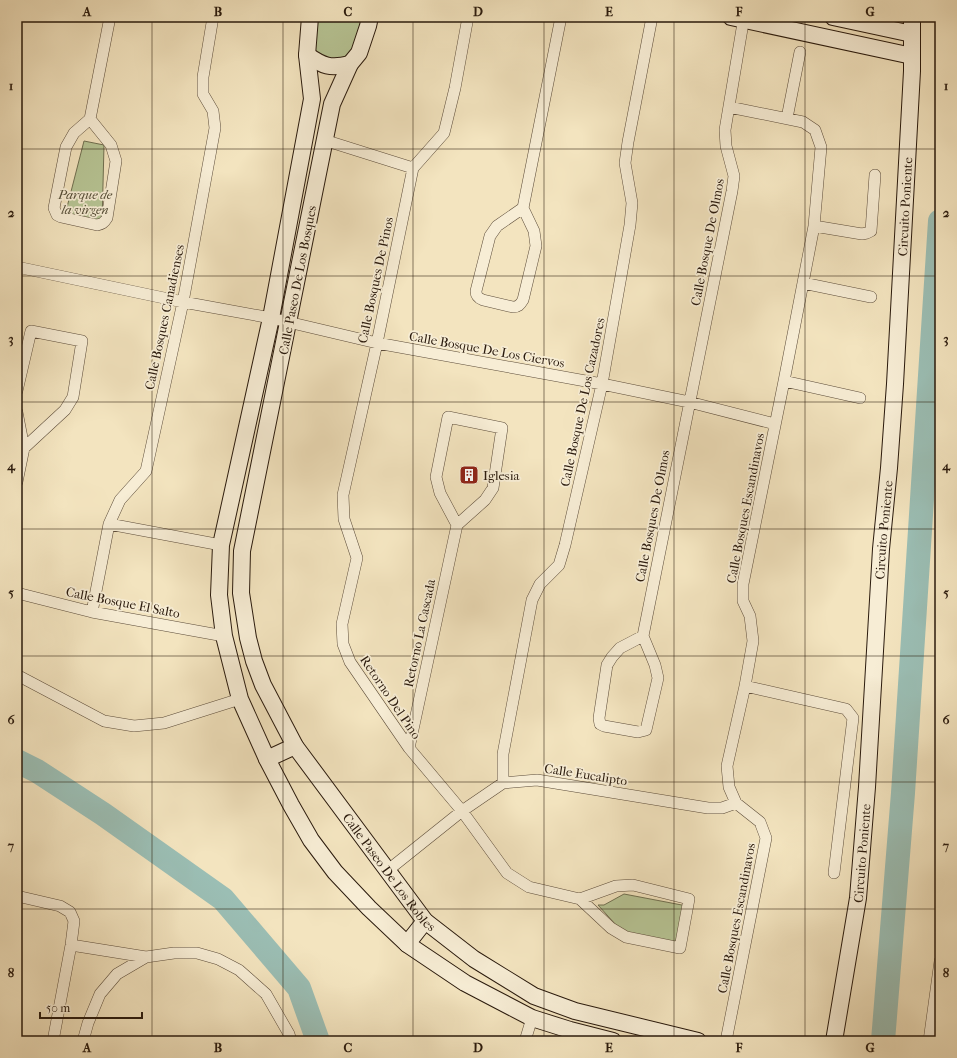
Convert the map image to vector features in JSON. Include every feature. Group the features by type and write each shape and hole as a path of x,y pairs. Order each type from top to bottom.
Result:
{"main road":[{"name":"Calle Paseo De Los Bosques","path":"221,546 271,318 312,99 306,55 310,17"},
{"name":"Calle Paseo De Los Bosques","path":"242,551 332,104 350,64 359,53 370,17"},
{"path":"833,17 912,34"},
{"name":"Circuito Poniente","path":"834,1041 858,898 867,787 881,549 895,384 912,56 912,17"},
{"path":"739,18 912,56"},
{"path":"306,55 321,64 337,67 350,64"},
{"path":"221,546 219,595 224,636 240,699 267,759 291,805 311,840 335,872 369,908 408,944 465,983 532,1018 613,1041"},
{"name":"Calle Paseo De Los Robles","path":"242,551 241,593 248,638 254,661 263,685 295,746 425,921 474,959 534,996 574,1011 698,1041"},
{"path":"267,759 295,746"},
{"path":"408,944 425,921"}],"street":[{"path":"90,119 111,145 116,162 105,222 97,225 61,217 57,215 54,208 66,147 74,133 90,119 110,17"},
{"name":"Calle Bosques Canadienses","path":"92,612 109,524 120,500 146,471 183,302 215,128 213,111 203,94 203,77 213,17"},
{"name":"Calle Bosques De Pinos","path":"357,558 344,519 344,495 413,168 444,133 455,88 468,17"},
{"path":"523,208 497,226 490,236 476,291 476,295 479,299 513,307 517,307 522,300 536,246 534,231 523,208 561,17"},
{"name":"Calle Bosque De Los Cazadores","path":"503,783 503,754 532,600 540,584 559,565 565,545 602,384 630,225 632,203 625,163 652,17"},
{"name":"Calle Bosque De Olmos","path":"689,402 734,176 726,146 725,130 739,18"},
{"path":"729,107 788,118 800,52"},
{"name":"Calle Bosques Escandinavos","path":"726,1041 766,838 760,822 736,803 729,787 727,766 745,686 753,641 750,616 743,601 743,584 814,226 821,148 815,130 803,122 788,118"},
{"path":"324,140 413,168"},
{"path":"814,226 862,234 871,230 875,175"},
{"name":"Calle Bosque De Los Ciervos","path":"17,268 183,302 271,318 377,343 602,384 689,402 775,424"},
{"path":"803,283 871,297"},
{"path":"17,391 31,331 82,341 73,397 65,410 24,448"},
{"path":"784,381 860,398"},
{"name":"Calle Bosques De Olmos","path":"643,636 689,402"},
{"path":"17,412 24,448 17,482"},
{"path":"448,417 502,428 493,488 485,500 457,525 440,493 436,477 448,417"},
{"path":"109,524 221,546"},
{"name":"Retorno La Cascada","path":"409,748 457,525"},
{"name":"Retorno Del Pino","path":"357,558 342,624 343,644 350,662 409,748 462,811 507,873 529,888 580,899"},
{"name":"Calle Bosque El Salto","path":"17,593 92,612 224,636"},
{"path":"643,636 651,653 658,678 648,726 646,730 638,732 604,726 600,724 599,718 608,665 612,657 620,648 643,636"},
{"path":"17,675 104,721 134,726 164,723 240,699"},
{"path":"745,686 846,709 853,718 834,873"},
{"name":"Calle Eucalipto","path":"387,871 462,811 503,783 537,780 708,808 722,808 736,803"},
{"path":"633,885 689,899 680,948 626,937 611,928 580,899 616,886 633,885"},
{"path":"17,896 60,906 70,912 74,921 53,1041"},
{"path":"71,945 146,957 174,953 197,953 218,959 239,970 266,994 289,1034 291,1041"},
{"path":"83,1041 88,1023 100,994 117,974 146,957"},
{"path":"929,1041 938,987 940,961"},
{"path":"525,1041 532,1018"}],"green space":[{"path":"310,17 362,17 352,55 323,63 304,39"},
{"name":"Parque de la virgen","path":"84,141 104,145 102,224 65,215"},
{"path":"624,894 687,906 680,946 625,935 598,905 604,905"}],"waterway":[{"path":"883,1041 903,793 940,221"},
{"path":"17,761 37,771 103,814 223,899 299,988 318,1041"}],"place":[{"name":"Iglesia","path":"469,475"}]}
